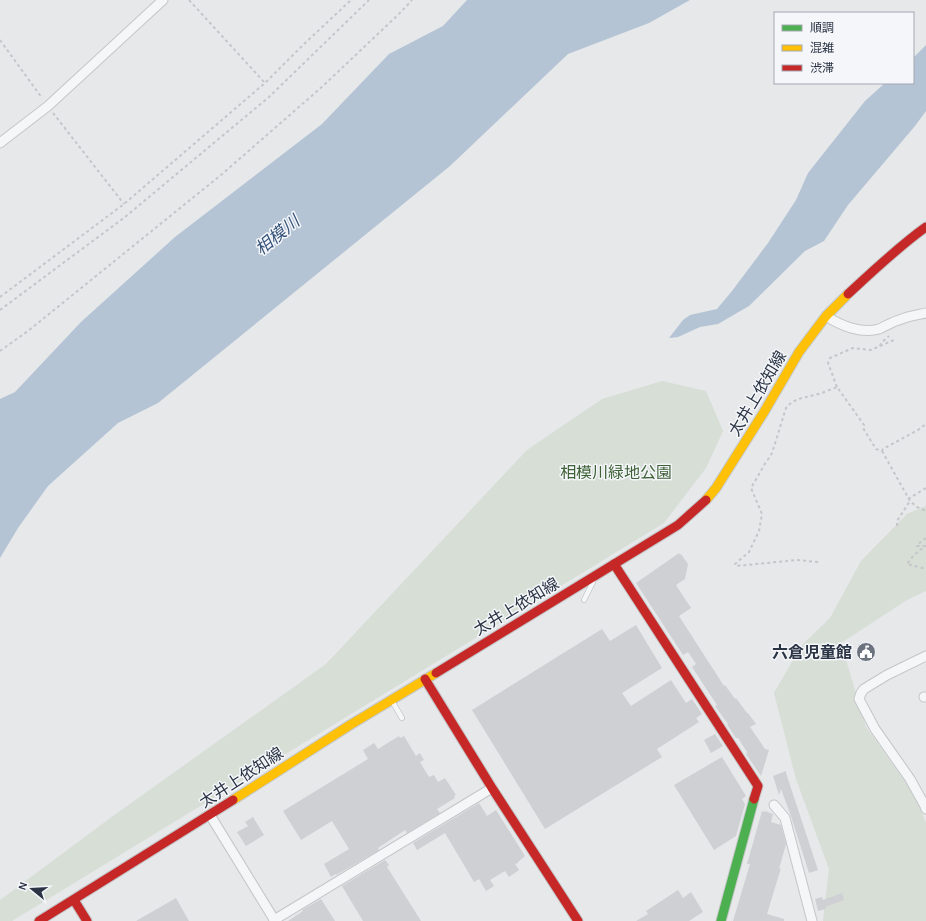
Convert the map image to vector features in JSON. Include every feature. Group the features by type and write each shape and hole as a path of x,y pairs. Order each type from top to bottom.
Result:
{"main road":[{"name":"太井上依知線","path":"39,921 210,815 350,725 678,525 702,504 716,488 764,412 799,352 826,316 880,264 926,227"},
{"path":"614,564 758,786 721,921"},
{"path":"425,679 492,788 578,921"},
{"path":"74,900 87,921"}],"street":[{"path":"0,143 48,106 163,0"},
{"path":"826,316 835,322 865,331 878,329 898,320 926,313"},
{"path":"926,656 887,675 864,689 859,699 875,729 910,779 922,791 926,809"},
{"path":"210,815 275,920 492,788"},
{"path":"774,805 785,818 812,921"}],"lane":[{"path":"584,600 593,582 592,577"},
{"path":"391,700 402,718"}],"path":[{"path":"189,0 265,83"},
{"path":"0,297 124,204 265,83 351,0"},
{"path":"0,310 125,217 269,97 369,0"},
{"path":"0,351 34,326 221,175 323,86 412,0"},
{"path":"0,40 48,106 124,204"},
{"path":"880,346 881,343 893,332"},
{"path":"894,340 871,350 853,348 830,358 828,363 837,387 864,425 863,428 876,449 882,451 909,500 917,507 926,511"},
{"path":"818,562 796,560 736,566 735,564 749,552 758,531 762,514 751,488 772,453 786,408 790,403 798,399 837,387"},
{"path":"882,451 926,424"},
{"path":"897,526 897,521 909,500 926,488"},
{"path":"926,538 917,545 925,546 914,555 907,564 926,569"}],"green space":[{"name":"相模川緑地公園","path":"662,381 706,391 723,431 706,468 664,523 12,921 0,921 0,900 113,816 326,664 527,450 602,399"},
{"path":"926,506 926,591 907,600 841,643 866,727 915,796 926,823 926,921 823,921 829,869 796,779 774,693 801,646 830,618 861,561 907,514"}],"water":[{"name":"相模川","path":"467,0 690,0 649,23 568,54 450,166 158,403 118,423 48,486 18,528 0,558 0,399 15,392 81,322 175,237 322,124 389,54 443,26"},
{"path":"926,45 926,111 848,205 824,241 805,251 749,306 718,324 700,327 678,337 669,338 683,320 690,315 717,309 732,291 768,243 796,200 808,173 865,101 884,84 914,84 914,57"}],"building":[{"path":"679,553 688,564 685,579 676,585 691,608 679,616 724,686 725,685 735,699 736,698 756,724 750,727 765,749 769,750 761,776 746,754 747,752 738,738 736,738 727,725 728,724 715,706 717,705 692,667 696,664 688,652 683,655 636,583"},
{"path":"636,625 662,668 622,693 631,706 671,680 686,703 692,699 702,714 696,718 699,722 657,749 662,757 545,829 472,710 602,629 610,641"},
{"path":"715,734 723,746 711,753 704,740"},
{"path":"399,736 400,738 404,736 416,756 420,753 424,760 420,762 429,777 434,775 438,782 445,778 456,795 454,796 455,798 437,809 440,813 407,833 405,830 378,848 379,850 331,877 324,864 349,849 332,821 301,840 283,811 368,759 363,750 374,743 378,749"},
{"path":"722,757 746,796 742,799 745,804 736,836 714,850 674,785"},
{"path":"786,771 818,870 809,873 781,789 779,795 773,776"},
{"path":"479,803 487,816 496,810 525,856 515,864 519,870 509,877 505,871 490,880 494,886 486,891 479,879 474,882 445,833 417,850 413,843"},
{"path":"762,811 773,814 771,822 781,825 786,844 779,869 781,868 767,914 784,919 784,921 733,921 750,864 747,864"},
{"path":"253,817 264,835 246,846 237,832 248,826 245,822"},
{"path":"385,860 389,865 387,867 421,921 363,921 342,886"},
{"path":"678,890 683,898 691,892 703,912 689,921 636,921 648,914 646,911"},
{"path":"842,893 844,900 825,907 826,909 818,911 815,899 822,897 823,900"},
{"path":"176,898 189,921 136,921"},
{"path":"321,899 335,921 288,921 303,911 302,910"}],"traffic: fast":[{"path":"721,921 754,799"}],"traffic: slow":[{"path":"706,500 716,488 764,412 799,352 826,316 848,294"},
{"path":"233,800 350,725 436,673"}],"traffic: jam":[{"path":"848,294 876,268 926,227"},
{"path":"436,673 678,525 706,500"},
{"path":"614,564 758,786 754,799"},
{"path":"425,679 492,788 578,921"},
{"path":"39,921 233,800"},
{"path":"74,900 87,921"}],"place":[{"name":"六倉児童館","path":"866,652"}]}
